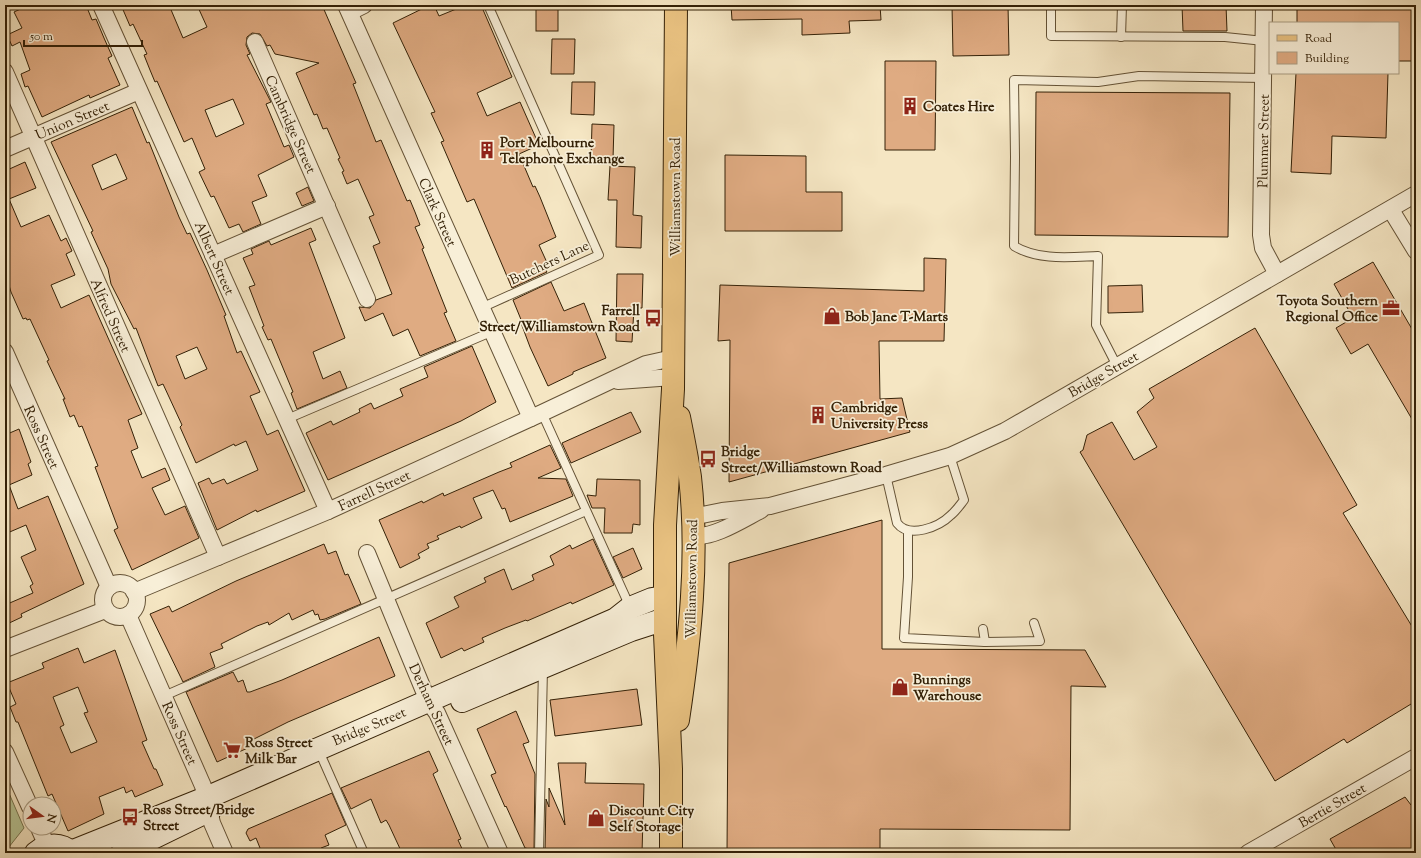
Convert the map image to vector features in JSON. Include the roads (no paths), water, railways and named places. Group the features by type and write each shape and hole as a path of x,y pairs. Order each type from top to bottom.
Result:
{"main road":[{"name":"Williamstown Road","path":"671,853 671,769 665,619 665,524 673,375 676,5"},
{"name":"Williamstown Road","path":"671,769 688,653 692,607 693,526 688,463 673,375"},
{"path":"665,524 693,526"},
{"path":"665,597 692,607"},
{"path":"665,619 692,607"}],"street":[{"name":"Albert Street","path":"101,5 328,511"},
{"path":"348,8 364,5"},
{"name":"Plummer Street","path":"1264,5 1261,235 1263,248 1277,274"},
{"name":"Clark Street","path":"348,8 491,332 537,416"},
{"name":"Cambridge Street","path":"255,42 367,299"},
{"name":"Alfred Street","path":"5,72 218,557"},
{"name":"Union Street","path":"5,149 139,91"},
{"name":"Bridge Street","path":"693,526 722,511 770,506 886,476 950,456 1005,431 1391,210 1416,194"},
{"path":"213,255 327,206"},
{"path":"1391,210 1416,251"},
{"name":"Ross Street","path":"5,352 109,587"},
{"name":"Farrell Street","path":"134,592 328,511 537,416 646,364 673,375"},
{"name":"Derham Street","path":"367,553 432,707 500,853"},
{"path":"114,584 126,584 134,592 136,596 135,607 128,615 118,618 105,610 103,595 109,587 114,584"},
{"name":"Bridge Street","path":"543,659 616,619 630,608 652,599 665,597"},
{"path":"5,649 105,610"},
{"name":"Ross Street","path":"128,615 203,786 225,853"},
{"name":"Bridge Street","path":"72,852 208,804 543,659 665,619"},
{"path":"5,752 25,796"},
{"name":"Bertie Street","path":"1248,853 1416,757"},
{"name":"Bridge Street","path":"122,853 208,804"},
{"path":"41,842 56,845 72,852"}],"lane":[{"name":"Butchers Lane","path":"480,308 599,255 488,5"},
{"path":"1052,5 1051,36 1224,37 1264,41"},
{"path":"1121,37 1122,5"},
{"path":"1117,366 1096,326 1098,256 1051,257 1025,253 1014,246 1014,80 1098,82 1139,76 1264,78"},
{"path":"287,419 491,332"},
{"path":"537,416 586,511 630,608"},
{"path":"886,476 897,523 901,528 908,531 928,528 951,515 964,500 950,456"},
{"path":"164,696 586,511"},
{"path":"908,531 908,577 904,638 985,642 1040,641 1034,622"},
{"path":"983,629 985,642"},
{"path":"539,853 543,659"},
{"path":"321,755 364,853"}],"place":[{"name":"Coates Hire","path":"910,106"},
{"name":"Port Melbourne Telephone Exchange","path":"487,150"},
{"name":"Toyota Southern Regional Office","path":"1391,308"},
{"name":"Bob Jane T-Marts","path":"832,316"},
{"name":"Farrell Street/Williamstown Road","path":"653,318"},
{"name":"Cambridge University Press","path":"818,415"},
{"name":"Bridge Street/Williamstown Road","path":"708,459"},
{"name":"Bunnings Warehouse","path":"900,687"},
{"name":"Ross Street Milk Bar","path":"232,750"},
{"name":"Ross Street/Bridge Street","path":"130,817"},
{"name":"Discount City Self Storage","path":"596,818"}]}
